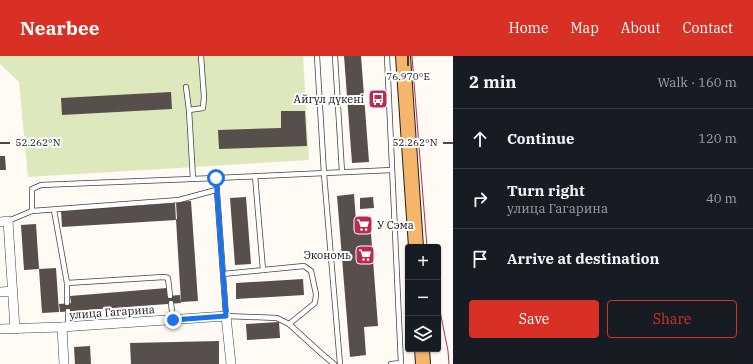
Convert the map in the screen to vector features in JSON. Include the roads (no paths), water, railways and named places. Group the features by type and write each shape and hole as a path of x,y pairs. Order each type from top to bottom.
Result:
{"main road":[{"path":"403,56 416,244"},
{"path":"422,352 423,364"}],"street":[{"path":"4,222 13,291 15,329"},
{"path":"0,292 13,291"},
{"path":"226,316 231,364"},
{"name":"улица Гагарина","path":"0,329 65,327 226,316"},
{"path":"64,364 65,327"}],"lane":[{"path":"189,110 203,108 204,97 201,56"},
{"path":"317,56 324,174 340,364"},
{"path":"335,56 342,172"},
{"path":"387,56 401,364 391,364"},
{"path":"186,87 189,110 192,179"},
{"path":"32,212 32,190 41,185 392,170"},
{"path":"255,176 263,270"},
{"path":"216,178 226,316 277,318 289,324 334,364"},
{"path":"4,222 32,212 179,200 216,190"},
{"path":"54,210 67,283 67,303"},
{"path":"223,274 304,266 311,271 316,294 315,303 289,324"},
{"path":"67,283 164,277 168,278 170,296"},
{"path":"171,303 173,320"},
{"path":"65,327 68,311"}],"tram line":[{"path":"412,56 427,244"},
{"path":"441,316 449,364"}],"place":[{"name":"Айгүл дүкені","path":"378,99"},
{"name":"У Сэма","path":"363,225"},
{"name":"Экономь","path":"365,255"}]}
